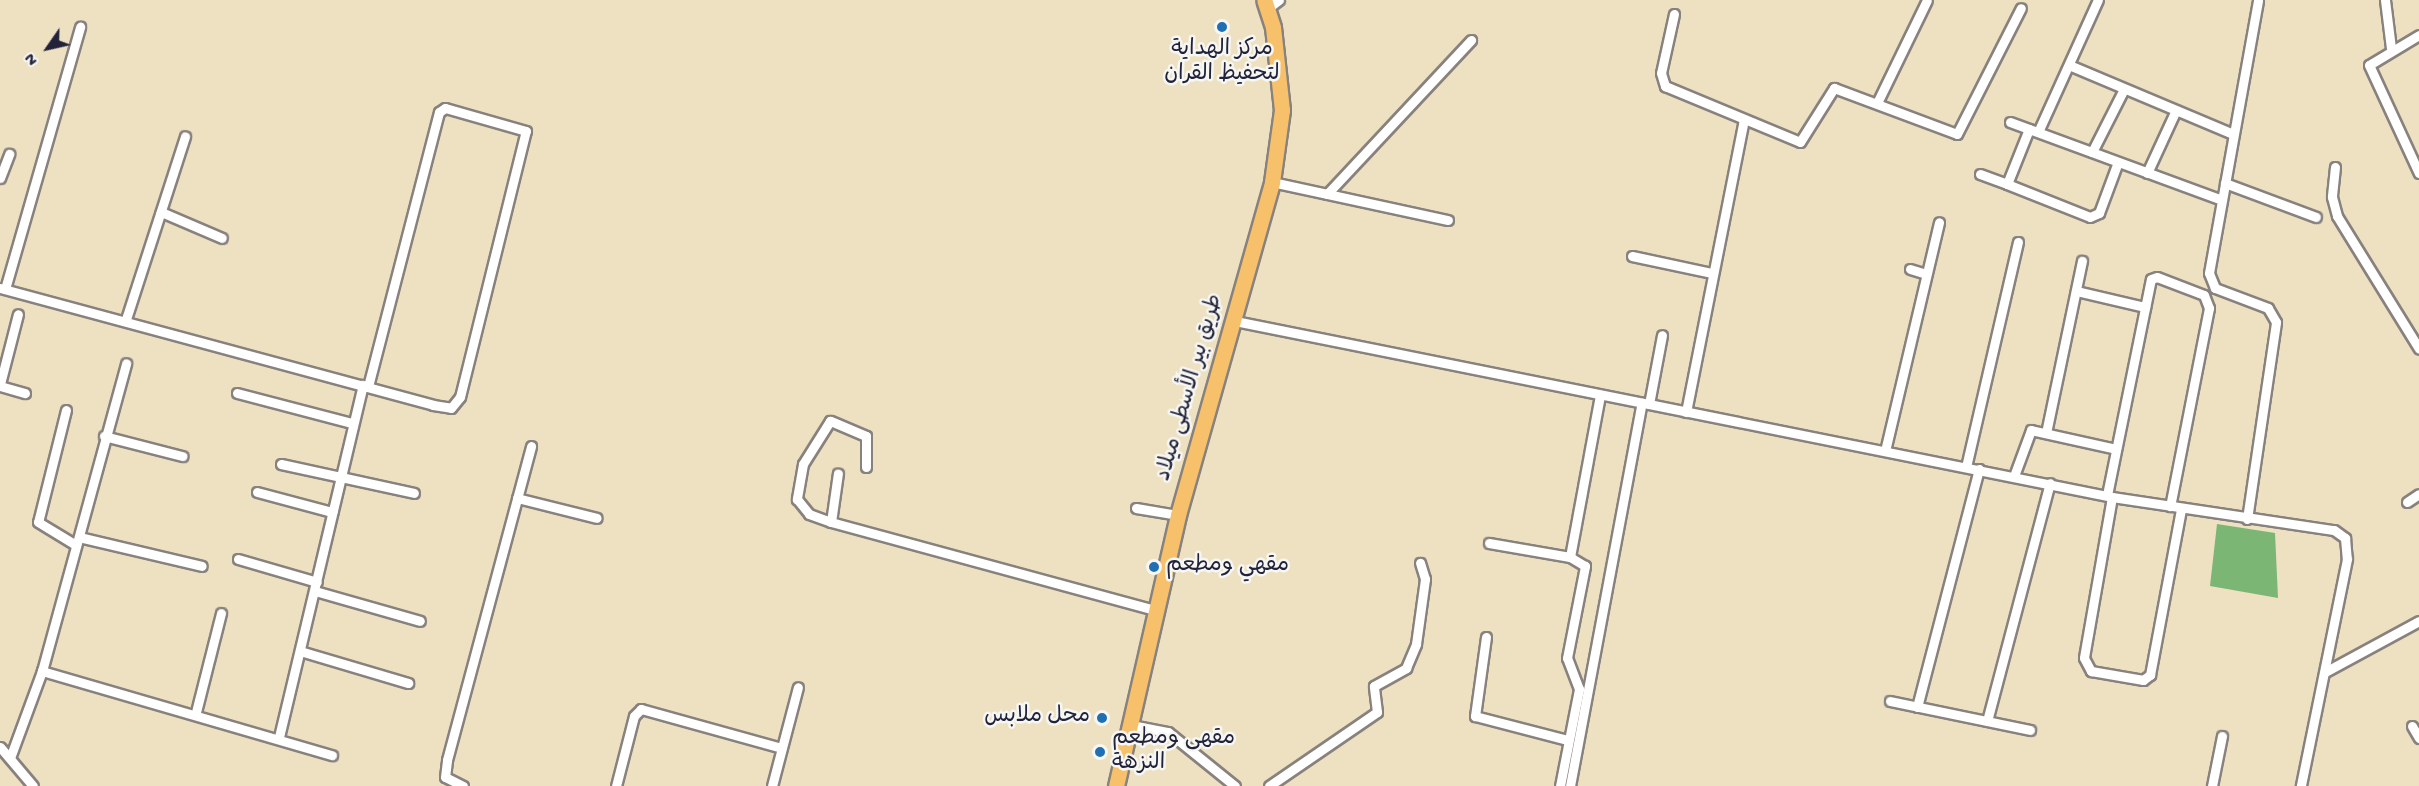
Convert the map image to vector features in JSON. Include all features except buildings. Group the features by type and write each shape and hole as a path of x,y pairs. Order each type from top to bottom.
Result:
{"main road":[{"name":"طريق بير الأسطى ميلاد","path":"1116,786 1154,610 1178,515 1235,321 1272,182 1282,110 1270,3"}],"street":[{"path":"1877,103 1928,0"},
{"path":"2007,184 2033,130 2069,65 2098,0"},
{"path":"2247,519 2276,322 2268,308 2210,282 2222,200 2259,0"},
{"path":"2385,0 2391,48"},
{"path":"1674,14 1666,36 1663,83 1744,120 1800,142 1830,89 1877,103 1957,134 2021,8"},
{"path":"80,27 2,289 126,319 365,386 445,408 459,402 526,131 445,108 439,112 365,386 351,423 316,587 279,737"},
{"path":"2419,48 2416,36 2391,48 2369,65 2419,173"},
{"path":"1327,194 1472,40"},
{"path":"2069,65 2234,134"},
{"path":"2092,152 2124,89"},
{"path":"2147,172 2176,110"},
{"path":"1686,412 1744,120"},
{"path":"2010,122 2222,200"},
{"path":"126,319 185,136"},
{"path":"0,178 9,154"},
{"path":"1980,174 2094,217 2118,162"},
{"path":"2335,167 2332,197 2337,216 2419,349"},
{"path":"1272,182 1448,220"},
{"path":"2225,183 2316,218"},
{"path":"161,213 222,238"},
{"path":"1886,451 1939,222"},
{"path":"1966,466 2018,242"},
{"path":"1632,256 1712,273"},
{"path":"2046,433 2082,261"},
{"path":"1910,269 1926,274"},
{"path":"2170,506 2209,302 2204,295 2155,277 2145,307 2116,449 2084,658 2091,671 2142,680 2150,675 2181,509"},
{"path":"2076,291 2145,307"},
{"path":"18,314 0,385 25,393"},
{"path":"1235,321 2110,496 2247,519 2327,528 2345,538 2347,559 2301,786"},
{"path":"1570,786 1646,404 1662,335"},
{"path":"10,758 42,671 104,436 126,363"},
{"path":"237,393 351,423"},
{"path":"1570,557 1600,395"},
{"path":"66,410 38,522 77,541 202,566"},
{"path":"866,467 866,436 830,421 808,452 796,495 807,512 831,522 1154,610"},
{"path":"2013,476 2026,432 2046,433 2116,449"},
{"path":"104,436 182,456"},
{"path":"463,786 445,777 447,760 531,446"},
{"path":"281,464 339,479 414,493"},
{"path":"1917,707 1979,469"},
{"path":"831,522 838,473"},
{"path":"1987,722 2050,483"},
{"path":"257,492 332,512"},
{"path":"2407,502 2419,494"},
{"path":"517,498 597,518"},
{"path":"1136,508 1178,515"},
{"path":"1489,543 1570,557 1585,566 1567,658 1580,688 1560,786"},
{"path":"238,559 420,621"},
{"path":"1269,786 1377,712 1374,686 1406,668 1416,644 1425,579 1420,563"},
{"path":"196,712 221,613"},
{"path":"2325,672 2419,621"},
{"path":"1486,637 1475,716 1568,740"},
{"path":"300,651 408,683"},
{"path":"42,671 196,712 332,754"},
{"path":"772,786 798,687"},
{"path":"1890,701 2030,730"},
{"path":"616,786 631,724 641,709 782,748"},
{"path":"1131,725 1168,732 1235,786"},
{"path":"2412,726 2419,738"},
{"path":"2212,786 2222,736"},
{"path":"0,747 33,786"}],"green space":[{"path":"2217,524 2275,533 2278,598 2210,586"}],"place":[{"name":"مركز الهداية لتحفيظ القران","path":"1222,27"},
{"name":"مقهي ومطعم","path":"1154,567"},
{"name":"محل ملابس","path":"1102,718"},
{"name":"مقهى ومطعم النزهة","path":"1100,752"}]}
